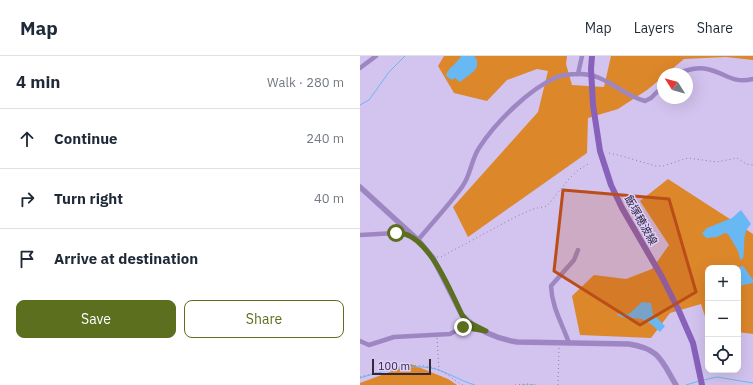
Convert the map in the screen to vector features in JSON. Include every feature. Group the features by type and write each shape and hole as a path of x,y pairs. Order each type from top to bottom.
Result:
{"main road":[{"name":"飯塚穂波線","path":"592,56 591,69 593,105 600,151 611,185 622,208 662,277 679,311 693,343 702,385"}],"street":[{"path":"360,68 376,56"},
{"path":"578,74 582,56"},
{"path":"693,70 706,69 743,82 753,79"},
{"path":"418,240 462,187 469,176 479,148 494,128 514,108 537,89 558,77 584,74 602,77 630,95 645,100 651,98 657,92"},
{"path":"360,187 418,240 433,258 462,315 468,322 509,340 559,343 629,344 648,348 661,360 676,385"},
{"path":"360,235 396,233 405,234 418,240"},
{"path":"569,343 555,310 552,300 551,286 574,260 578,250"},
{"path":"360,341 368,345 394,337 450,334 463,327 486,331"}],"path":[{"path":"609,154 618,155 656,166 663,166 688,158 717,162 737,158 746,164 753,165"},
{"path":"433,258 441,257 521,214 533,209 547,206 578,170 590,163"},
{"path":"437,335 439,370"},
{"path":"558,385 559,343"},
{"path":"360,377 412,365 422,365 439,370 463,385"},
{"path":"515,385 535,385"}],"highlighted area":[{"path":"563,190 669,199 696,292 640,325 554,271"}],"shaded area":[{"path":"444,56 567,56 566,64 572,85 604,87 611,56 753,56 753,60 726,57 684,59 673,68 657,68 657,82 647,90 618,109 588,118 587,153 468,237 453,207 538,112 548,71 537,69 507,80 487,101 454,93 438,66"},
{"path":"668,179 753,234 753,334 741,332 741,265 705,265 705,317 701,304 670,313 651,338 580,335 572,296 594,275 626,279 652,269 669,245 640,201"},
{"path":"411,364 448,379 457,385 360,385 360,383"}],"water":[{"path":"461,56 474,56 477,60 477,67 460,82 455,78 452,80 446,76"},
{"path":"741,210 751,224 746,232 744,240 744,253 741,260 738,251 728,234 725,233 717,237 706,238 702,233 707,228 732,218"},
{"path":"741,266 744,267 753,280 753,283 741,285"},
{"path":"642,302 651,303 653,314 665,326 660,332 651,324 641,319 628,319 617,315 620,313 629,314"}],"waterway":[{"path":"360,105 369,100 389,72 405,56"},
{"path":"360,378 395,369 423,367 437,369 475,385"},
{"path":"704,380 717,377 753,383"},
{"path":"686,385 699,381"},
{"path":"522,385 536,385"}],"route":[{"path":"396,233 405,234 418,240 433,258 462,315 468,322 486,331 463,327"}]}
